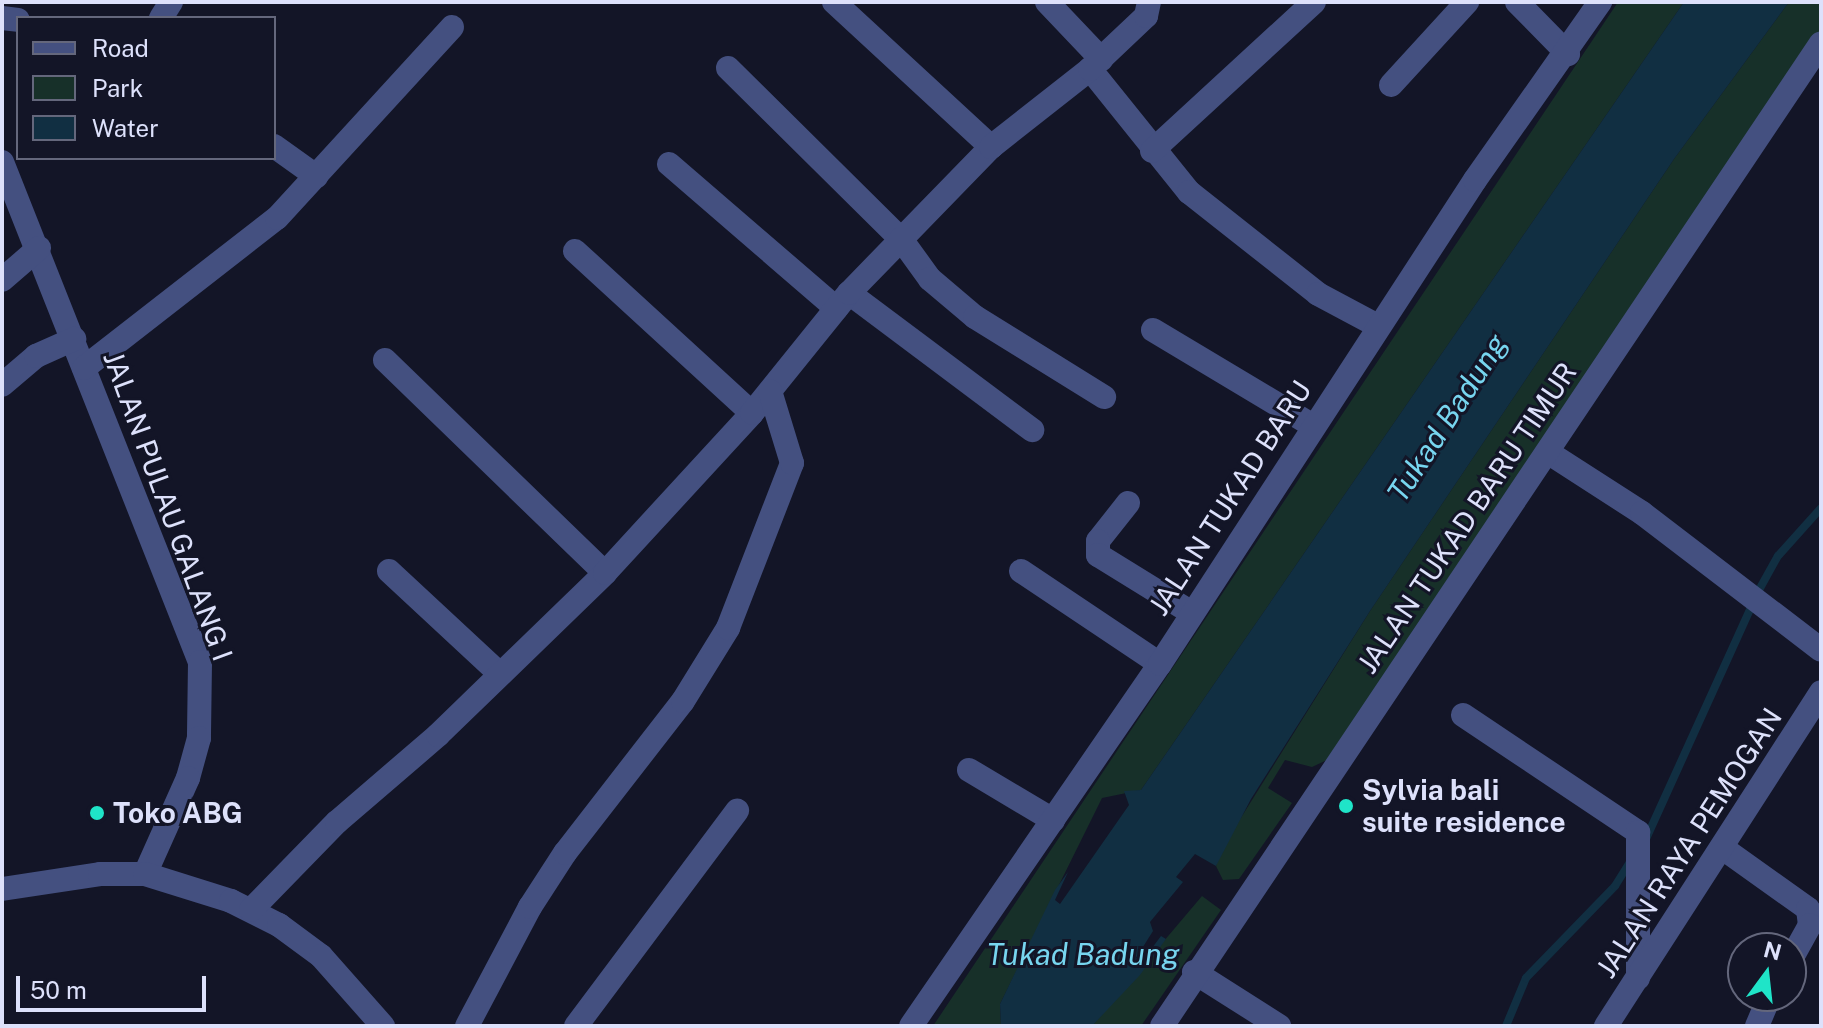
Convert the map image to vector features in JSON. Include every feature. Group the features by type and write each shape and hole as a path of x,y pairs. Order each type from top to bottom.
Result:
{"street":[{"path":"834,2 991,147"},
{"path":"1047,2 1095,64 1152,151 1237,233 1318,294 1378,326"},
{"path":"251,910 337,822 500,674 605,573 752,413 842,300 991,147 1095,64 1146,16 1149,2"},
{"path":"1152,151 1314,2"},
{"path":"1391,85 1467,2"},
{"path":"1517,2 1568,54"},
{"name":"JALAN TUKAD BARU","path":"911,1026 1160,664 1312,425 1475,180 1568,54 1600,2"},
{"path":"84,368 223,264 316,176 452,27"},
{"name":"JALAN TUKAD BARU TIMUR","path":"1162,1026 1194,972 1549,453 1821,43"},
{"path":"728,68 901,239 930,279 975,317 1104,397"},
{"path":"276,147 316,176"},
{"name":"JALAN PULAU GALANG I","path":"2,162 39,248 137,513 178,600 203,690 199,738 188,778 145,874"},
{"path":"669,164 842,300 1032,430"},
{"path":"2,280 39,248"},
{"path":"575,251 752,413"},
{"path":"1153,330 1312,425"},
{"path":"2,385 36,356 74,339"},
{"path":"385,360 605,573"},
{"path":"467,1026 523,919 565,853 683,701 728,628 792,463 770,391"},
{"path":"1549,453 1735,580 1763,610 1821,650"},
{"path":"1128,503 1098,541 1098,555 1192,613"},
{"path":"389,571 500,674"},
{"path":"1021,571 1160,664"},
{"name":"JALAN RAYA PEMOGAN","path":"1606,1026 1724,849 1821,692"},
{"path":"1463,715 1633,827 1639,838 1638,978"},
{"path":"969,770 1053,820"},
{"path":"576,1026 737,811"},
{"path":"1724,849 1808,909 1810,925 1806,932"},
{"path":"2,889 100,874 145,874 251,910 321,956 383,1026"},
{"path":"1194,972 1279,1026"}],"green space":[{"path":"1618,2 1684,2 1141,790 1102,798 1000,1004 1001,1026 933,1026"},
{"path":"1789,2 1821,2 1821,34 1327,760 1312,767 1285,760 1268,788 1292,803 1239,879 1223,880 1216,866 1222,848 1370,611 1674,159"},
{"path":"1202,896 1221,910 1141,1026 1092,1026"}],"water":[{"name":"Tukad Badung","path":"1684,2 1789,2 1674,159 1370,611 1251,799 1216,866 1195,854 1176,877 1183,882 1150,922 1153,931 1136,958 1143,960 1161,936 1166,939 1140,975 1092,1026 1001,1026 1000,1004 1055,890 1068,872 1055,900 1060,904 1129,805 1124,791 1141,790"}],"waterway":[{"path":"1645,841 1759,590 1778,556 1821,508"},
{"path":"1506,1026 1526,978 1615,886 1630,862"}],"place":[{"name":"Sylvia bali suite residence","path":"1346,806"},
{"name":"Toko ABG","path":"97,813"}]}
